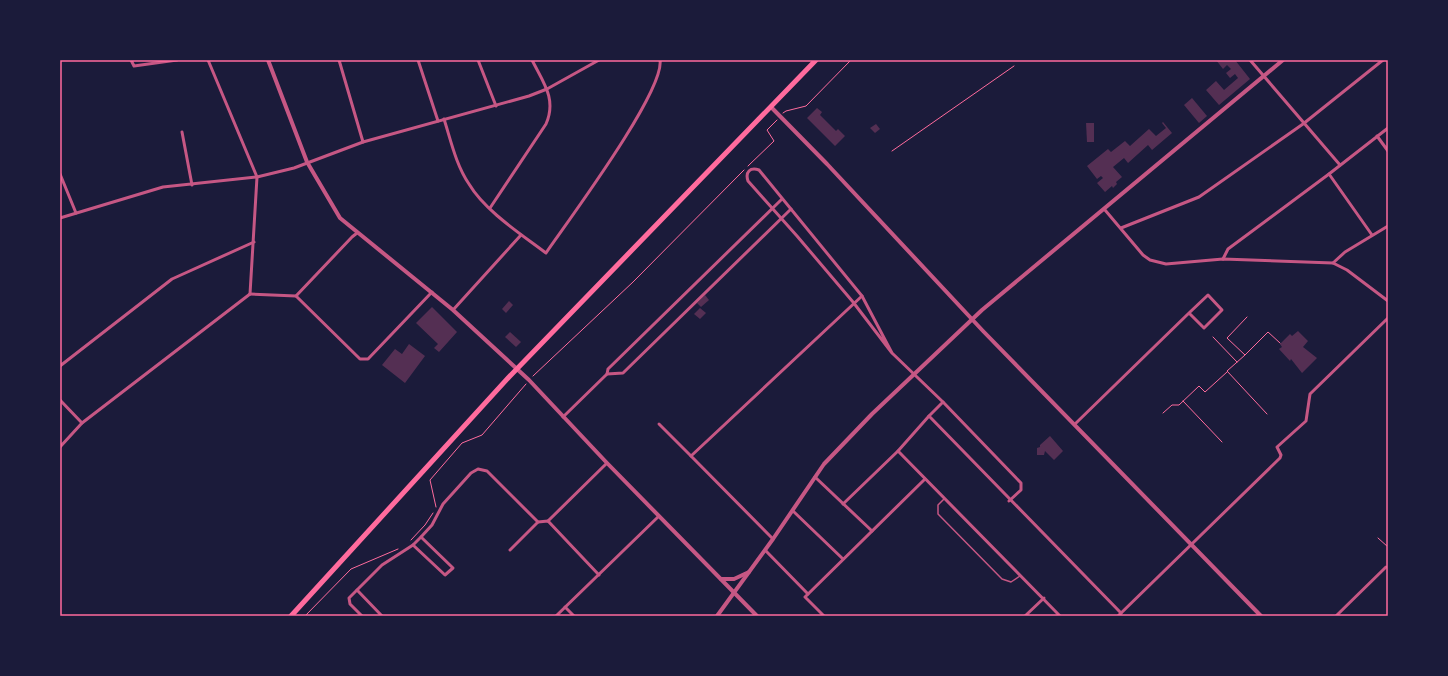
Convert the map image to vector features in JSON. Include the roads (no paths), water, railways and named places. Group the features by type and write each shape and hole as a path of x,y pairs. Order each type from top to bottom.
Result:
{"main road":[{"path":"291,616 517,369 816,60"}],"street":[{"path":"131,60 134,66 177,60"},
{"path":"208,60 257,177 250,294"},
{"path":"268,60 307,162 333,209 340,218 432,292 517,369 757,616"},
{"path":"339,60 362,142"},
{"path":"418,60 438,121"},
{"path":"478,60 496,106"},
{"path":"490,208 546,124 551,109 547,89 532,60"},
{"path":"60,218 163,187 257,177 294,168 362,142 496,106 547,89 599,60"},
{"path":"444,119 462,173 473,191 490,208 546,253 638,118 657,77 660,60"},
{"path":"1250,60 1303,124 1340,165"},
{"path":"718,616 793,511 815,476 850,436 972,319 1105,210 1283,60"},
{"path":"1121,228 1199,197 1303,124 1383,60"},
{"path":"771,107 972,319 1261,616"},
{"path":"1222,260 1228,249 1330,174 1388,128"},
{"path":"182,132 192,185"},
{"path":"1377,136 1388,151"},
{"path":"892,353 862,296 759,170 749,170 748,181 853,302 892,353 943,402 1021,483 1021,490 1009,500"},
{"path":"60,174 76,213"},
{"path":"1330,174 1372,235"},
{"path":"563,417 607,374 608,369 782,199"},
{"path":"607,374 623,373 791,209"},
{"path":"1105,210 1143,255 1156,262 1166,264 1222,260 1333,263 1347,270 1388,301"},
{"path":"1333,263 1372,235 1388,226"},
{"path":"296,296 352,236 357,233"},
{"path":"453,310 521,234"},
{"path":"60,366 172,278 254,242"},
{"path":"60,447 82,423 250,294 296,296 360,359 364,360 368,359 432,292"},
{"path":"1075,424 1189,313 1208,295 1222,310 1204,328 1189,313"},
{"path":"691,456 853,302 862,296"},
{"path":"929,416 1119,615 1280,458 1281,455 1277,446 1306,422 1310,394 1388,318"},
{"path":"60,400 82,423"},
{"path":"843,504 898,451 943,402"},
{"path":"659,424 773,539"},
{"path":"898,451 1022,575 1060,616"},
{"path":"510,550 538,522 548,520 607,463"},
{"path":"362,616 350,604 349,598 382,565 413,545 421,538 432,525 443,504 471,473 478,469 487,471 538,522"},
{"path":"815,476 872,531"},
{"path":"824,616 805,597 925,478"},
{"path":"793,511 843,559"},
{"path":"556,616 659,516"},
{"path":"548,520 599,575"},
{"path":"413,545 445,575 453,568 421,538"},
{"path":"765,550 808,594"},
{"path":"1336,616 1386,567"},
{"path":"721,578 734,579 750,572"},
{"path":"357,590 382,616"},
{"path":"1027,615 1044,598"},
{"path":"566,607 574,616"}],"lane":[{"path":"945,498 938,505 938,514 1002,579 1011,582 1022,575"}]}
